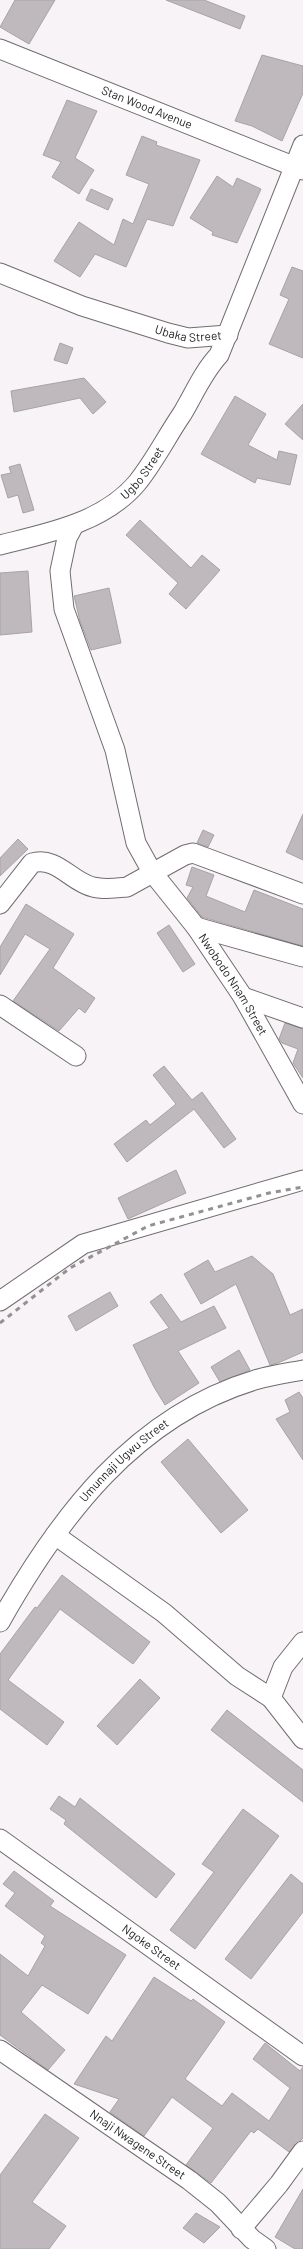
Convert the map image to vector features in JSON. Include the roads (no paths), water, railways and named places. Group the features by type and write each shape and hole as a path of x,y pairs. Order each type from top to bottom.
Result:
{"street":[{"name":"Stan Wood Avenue","path":"0,49 299,168"},
{"name":"Ubaka Street","path":"0,273 82,306 168,333 188,338 228,335 232,320 299,168 303,145"},
{"name":"Ugbo Street","path":"0,545 74,525 118,500 136,483 197,390 208,367 219,355 228,335"},
{"name":"Nwobodo Nnam Street","path":"74,525 67,538 60,571 64,609 115,750 136,843 152,872 196,927 244,997 303,1104"},
{"path":"0,904 32,863 38,862 53,864 81,883 94,888 127,887 152,872 193,853 303,894"},
{"path":"196,927 303,957"},
{"path":"244,997 303,1018"},
{"path":"0,1005 76,1056"},
{"path":"0,1301 83,1244 303,1180"},
{"name":"Umunnaji Ugwu Street","path":"0,1622 55,1535 84,1495 142,1440 172,1418 223,1392 249,1382 303,1370"},
{"path":"55,1535 164,1613 237,1676 271,1698 303,1739"},
{"path":"271,1698 283,1667 303,1642"},
{"name":"Ngoke Street","path":"0,1839 303,2056"},
{"name":"Nnaji Nwagene Street","path":"0,2050 188,2180 218,2203 251,2241"},
{"path":"251,2241 279,2184 303,2151"}],"railway":[{"path":"0,1323 70,1268 148,1226 269,1193 303,1187"}]}
